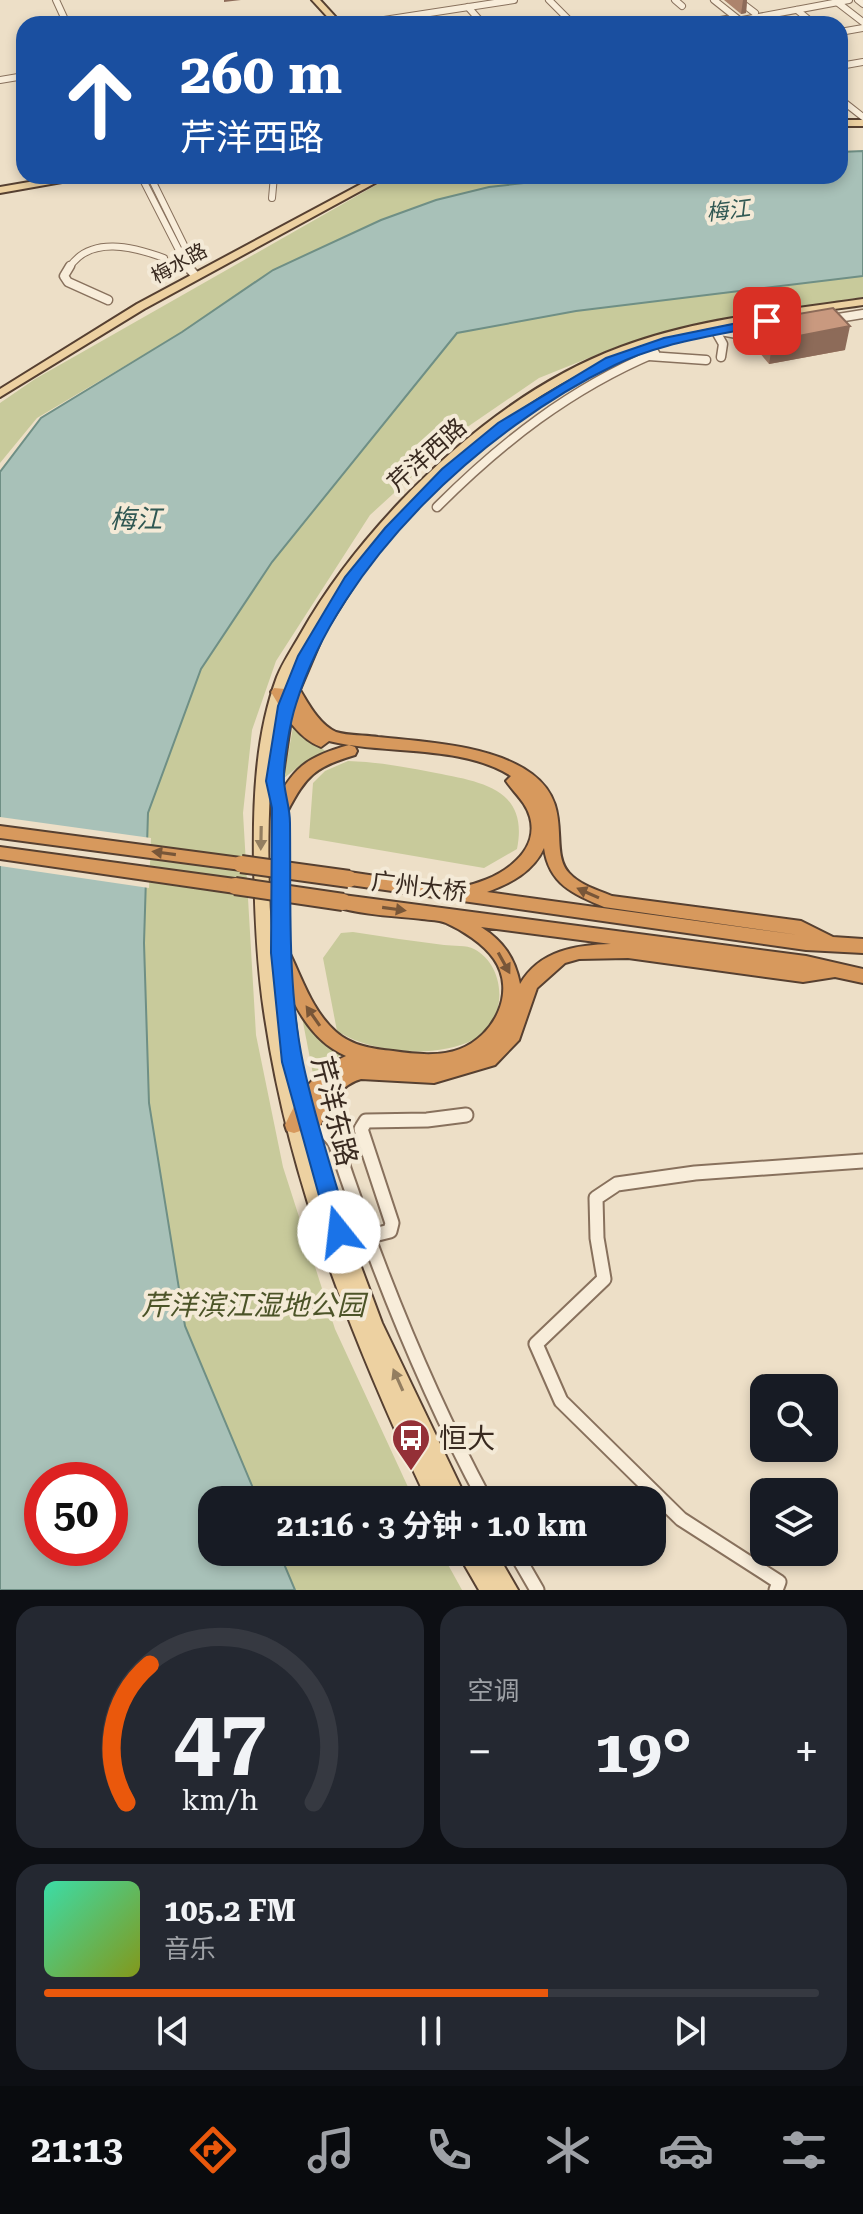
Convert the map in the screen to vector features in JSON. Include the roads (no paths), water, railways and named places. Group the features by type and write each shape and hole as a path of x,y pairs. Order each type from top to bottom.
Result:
{"highway":[{"path":"286,695 308,733 322,742 349,751 473,765 515,782 529,794 538,810 541,825 539,844 528,860 500,879 458,895"},
{"path":"286,695 319,729 333,737 470,756 512,768 526,777 549,804 554,822 551,857 558,873 591,896 610,902 801,928 827,942 863,946"},
{"path":"281,808 293,781 303,769 321,758 349,751"},
{"name":"广州大桥","path":"0,832 806,943 827,942"},
{"name":"广州大桥","path":"0,853 791,961 831,971"},
{"path":"281,953 311,1018 344,1047 369,1056 424,1062 465,1056 479,1049 496,1033 508,1015 513,996 510,975 502,957 488,940 445,916"},
{"path":"301,1127 332,1086 347,1075 361,1071 434,1075 489,1059 513,1035 529,984 559,958 579,952 628,951 803,975 831,971 863,976"},
{"path":"301,1127 302,1106 331,1070 346,1061 369,1056"}],"main road":[{"path":"316,0 331,16"},
{"path":"328,0 342,16"},
{"path":"0,188 26,184"},
{"name":"梅水路","path":"0,394 72,345 298,212 358,184"},
{"name":"梅水路","path":"0,384 196,272 367,184"},
{"name":"芹洋西路","path":"260,878 262,773 269,727 318,633 351,580 390,531 465,456 503,426 611,361 655,345 715,330 863,304"},
{"name":"芹洋西路","path":"280,852 281,808 275,781 286,695 283,677 334,587 398,510 443,465 515,411 590,365 650,341 726,323 863,304"},
{"name":"芹洋东路","path":"280,852 281,953 292,1062 302,1106"},
{"name":"芹洋东路","path":"260,878 265,950 278,1052 358,1328 431,1486"},
{"name":"芹洋东路","path":"301,1127 374,1326 450,1486"},
{"path":"475,1566 490,1590"},
{"path":"493,1566 508,1590"}],"street":[{"path":"410,16 514,0"},
{"path":"549,0 565,16"},
{"path":"675,0 682,6"},
{"path":"705,0 729,16"},
{"path":"714,0 731,16"},
{"path":"738,0 755,13"},
{"path":"764,16 849,0"},
{"path":"858,0 863,4"},
{"path":"837,2 863,22"},
{"path":"468,7 476,16"},
{"path":"797,10 804,16"},
{"path":"848,107 862,122"},
{"path":"146,184 196,272"},
{"path":"154,184 196,272"},
{"path":"272,198 273,184"},
{"path":"108,300 68,282 64,276 75,259 96,249 126,245 164,258"},
{"path":"819,320 863,314"},
{"path":"715,330 737,334 782,326"},
{"path":"715,330 723,344 721,357"},
{"path":"437,507 466,478 535,421 614,370 651,355 706,360"},
{"path":"366,1237 390,1231 392,1223 361,1129 366,1121 427,1120 466,1115"},
{"path":"301,1127 327,1133 335,1142 397,1320 430,1395 478,1486"},
{"path":"776,1590 779,1582 681,1519 561,1401 536,1344 604,1279 597,1238 596,1198 617,1184 695,1173 863,1161"},
{"path":"523,1566 537,1590"}],"water":[{"name":"梅江","path":"863,151 863,276 576,311 457,333 272,562 201,669 148,813 144,943 149,1103 185,1326 252,1486 198,1486 198,1566 285,1566 295,1590 0,1590 0,472 41,418 182,332 273,270 381,220 436,200 516,184 848,184 848,152"}],"place":[{"name":"恒大","path":"411,1472"}],"park label":[{"name":"芹洋滨江湿地公园","path":"253,1305"}]}
